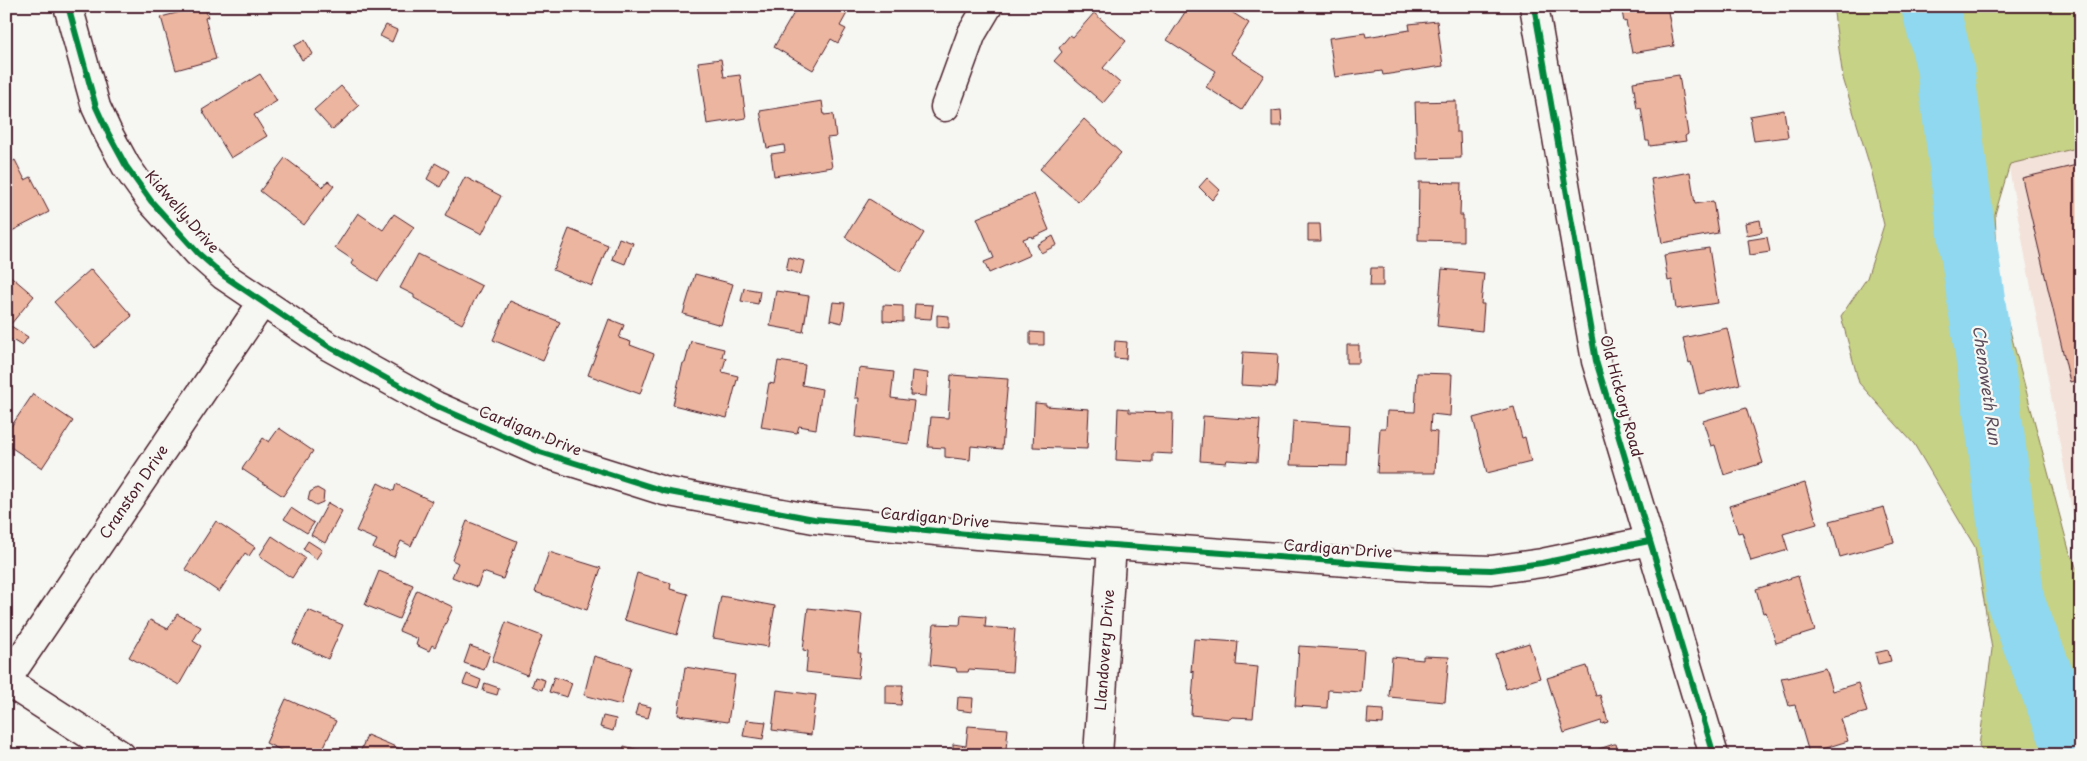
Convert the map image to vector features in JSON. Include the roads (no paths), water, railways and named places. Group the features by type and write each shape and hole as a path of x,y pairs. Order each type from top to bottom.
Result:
{"street":[{"name":"Kidwelly Drive","path":"68,6 96,106 126,166 151,201 198,253 224,276 262,303"},
{"path":"945,106 972,33 988,6"},
{"name":"Old Hickory Road","path":"1534,6 1596,361 1648,541 1714,755"},
{"name":"Cardigan Drive","path":"262,303 328,346 436,406 540,452 664,491 814,519 977,535 1419,567 1491,570 1542,563 1648,541"},
{"name":"Cranston Drive","path":"6,681 262,303"},
{"name":"Llandovery Drive","path":"1098,755 1112,545"},
{"path":"6,681 121,755"}],"waterway":[{"name":"Chenoweth Run","path":"1930,6 1945,66 1995,431 2016,603 2075,755"}]}
